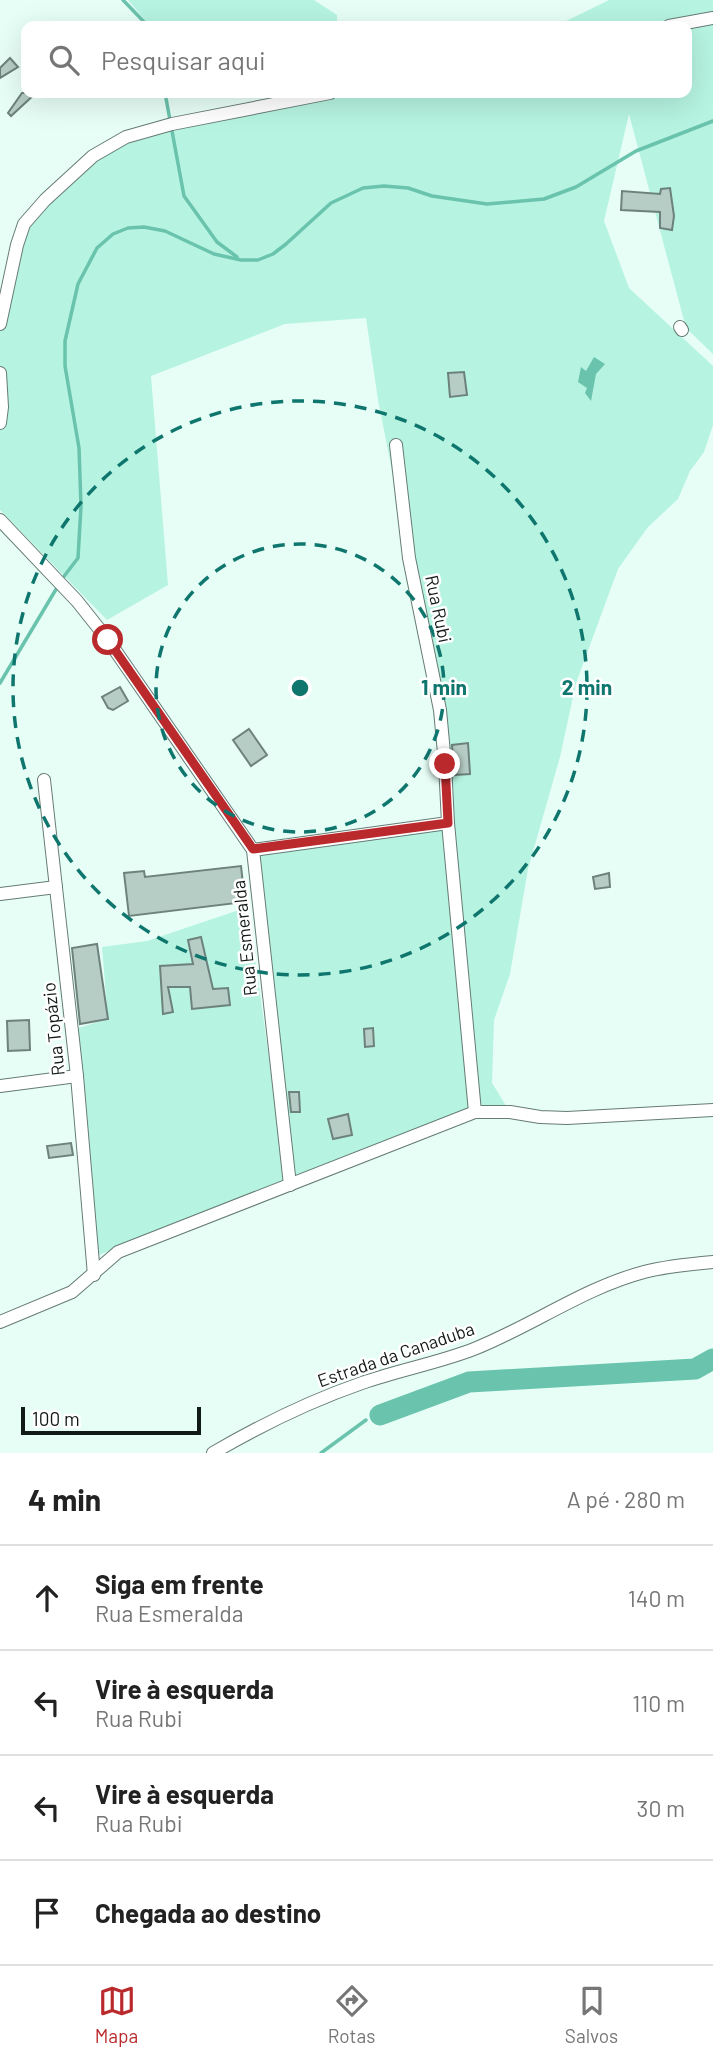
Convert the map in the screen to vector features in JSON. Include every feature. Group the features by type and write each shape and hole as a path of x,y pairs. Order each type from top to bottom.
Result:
{"street":[{"path":"692,22 713,18"},
{"path":"0,324 16,245 24,224 45,200 93,156 126,137 172,124 305,98"},
{"path":"0,373 0,423"},
{"name":"Rua Rubi","path":"396,445 409,558 440,710 475,1112"},
{"name":"Rua Esmeralda","path":"0,520 77,601 108,640 253,849 290,1185"},
{"name":"Rua Topázio","path":"44,780 77,1076 93,1275"},
{"path":"253,849 448,823"},
{"path":"0,894 56,887"},
{"path":"0,1086 77,1076"},
{"path":"0,1321 72,1292 118,1252 475,1112 510,1112 567,1118 713,1110"},
{"name":"Estrada da Canaduba","path":"213,1453 263,1424 300,1407 359,1384 436,1363 477,1348 643,1272 713,1262"}],"shaded area":[{"path":"128,0 314,0 337,15 337,21 146,21"},
{"path":"609,0 713,0 713,354 686,328 629,114 604,221 629,288 713,366 713,425 704,452 690,471 678,499 648,527 618,569 576,683 560,757 528,869 510,974 494,1020 492,1083 510,1112 475,1112 290,1185 258,854 447,823 440,710 378,400 366,318 285,324 151,376 168,585 107,620 0,510 0,324 17,245 45,200 126,137 297,98 692,98 692,21 566,21"},
{"path":"594,357 605,364 596,374 591,401 585,393 587,388 578,382 581,367 586,371"},
{"path":"248,907 286,1181 96,1256 78,1028 108,1019 102,947 147,941"}],"building":[{"path":"10,58 18,67 0,78 0,68"},
{"path":"21,94 21,98 31,98 11,116 8,113"},
{"path":"670,188 674,216 672,230 660,228 660,212 621,210 622,191 660,194 661,189"},
{"path":"464,372 467,395 450,397 448,373"},
{"path":"120,687 128,701 113,710 108,708 102,697"},
{"path":"249,729 267,755 251,766 233,740"},
{"path":"468,743 470,774 454,775 452,745"},
{"path":"241,866 245,902 129,916 124,873 144,871 145,877"},
{"path":"609,873 610,887 595,889 593,877"},
{"path":"201,937 213,989 228,988 230,1005 192,1009 190,987 168,987 173,1012 163,1014 160,966 193,964 188,940"},
{"path":"97,944 108,1019 80,1024 72,948"},
{"path":"29,1020 30,1050 8,1051 7,1021"},
{"path":"373,1028 374,1046 365,1047 364,1029"},
{"path":"289,1092 299,1092 300,1112 291,1112"},
{"path":"348,1114 352,1135 333,1139 328,1119"},
{"path":"71,1143 73,1155 49,1158 47,1146"}],"waterway":[{"path":"123,0 143,21"},
{"path":"166,98 184,196 217,242 237,257"},
{"path":"62,579 78,558 81,506 79,448 65,366 65,341 78,284 97,248 113,234 128,228 144,227 165,231 214,254 241,260 258,260 273,254 286,244 331,203 363,188 408,188 432,196 487,204 544,199 576,187 636,151 713,121"},
{"path":"0,683 58,586"},
{"path":"380,1415 469,1382 695,1369 713,1359"},
{"path":"321,1453 366,1420"}],"route":[{"path":"108,640 253,849 448,823 445,764"}]}
